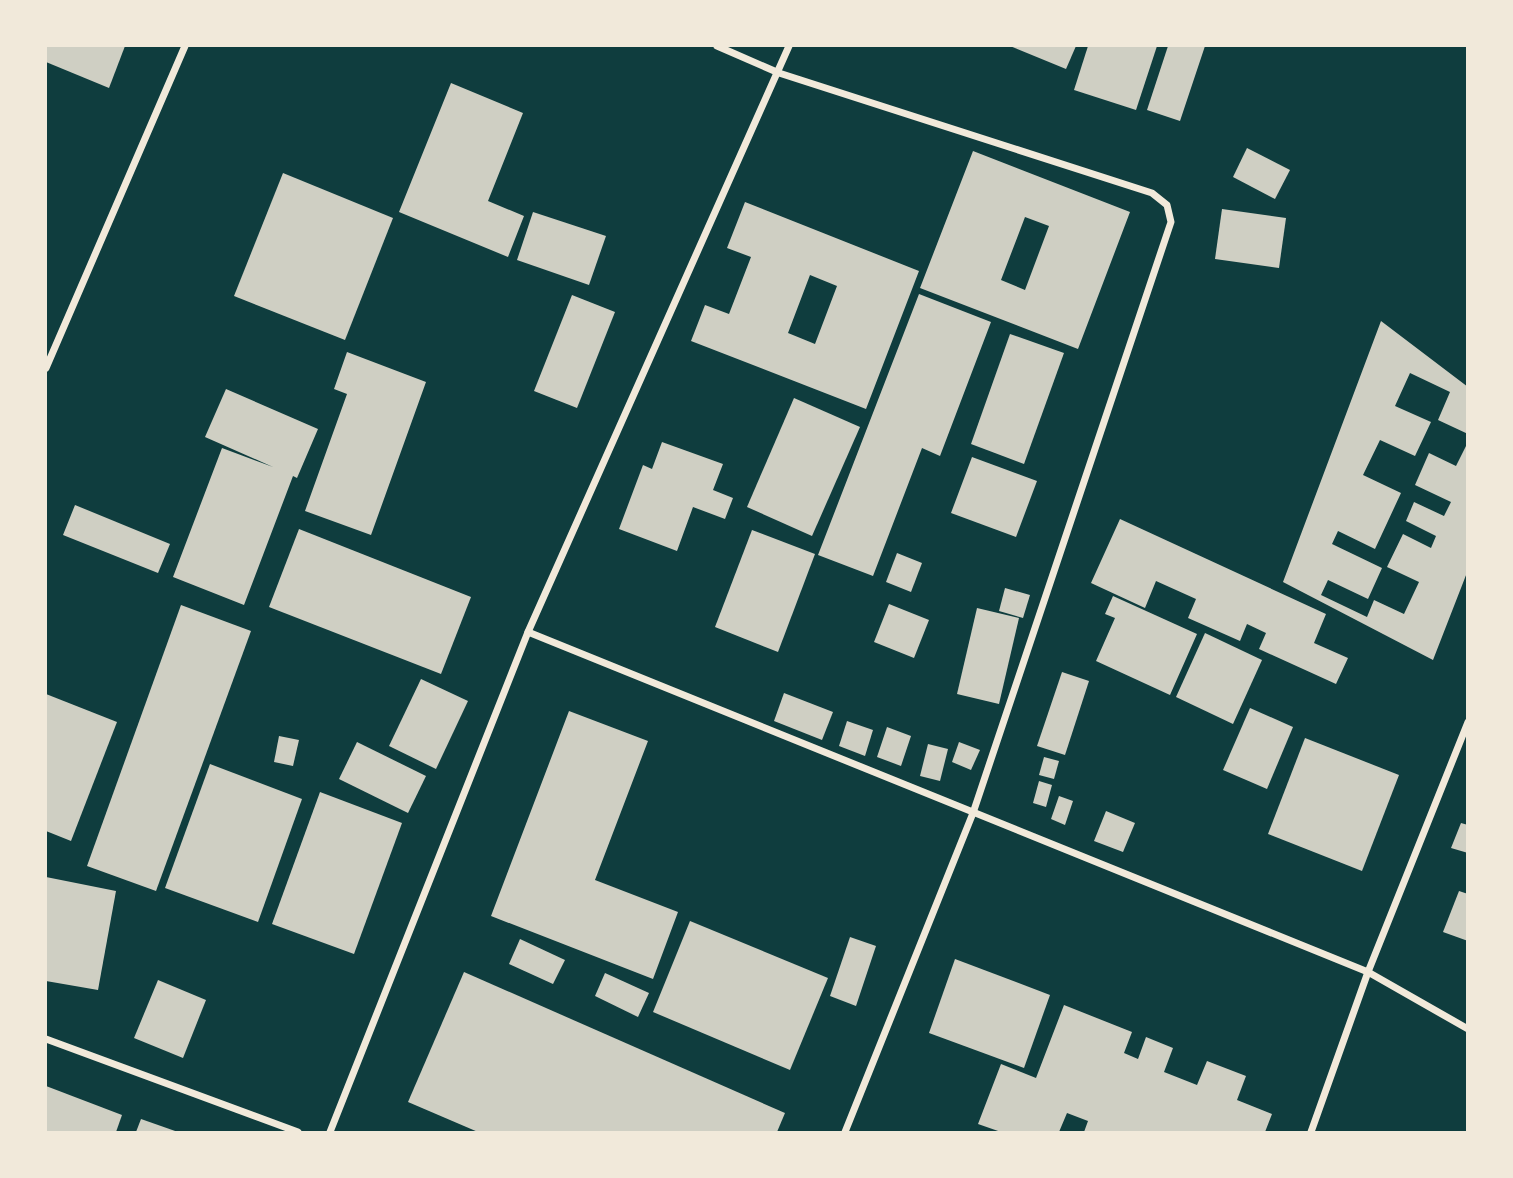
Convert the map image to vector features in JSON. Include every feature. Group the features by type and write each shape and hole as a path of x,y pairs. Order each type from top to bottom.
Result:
{"street":[{"path":"46,368 185,46"},
{"path":"717,46 779,73 1152,193 1167,205 1171,222 974,813 845,1132"},
{"path":"330,1132 528,632 789,46"},
{"path":"528,632 1368,972 1468,1029"},
{"path":"1311,1132 1368,972 1468,722"},
{"path":"46,1039 298,1132"}],"building":[{"path":"46,46 125,46 109,88 46,62"},
{"path":"1010,46 1076,46 1066,69"},
{"path":"1088,46 1157,46 1136,110 1074,90"},
{"path":"1168,46 1205,46 1180,121 1147,110"},
{"path":"451,83 523,113 488,201 524,216 508,257 399,212"},
{"path":"1247,148 1290,170 1275,199 1233,177"},
{"path":"973,151 1130,212 1078,349 920,288","holes":["1025,217 1049,226 1025,290 1001,280"]},
{"path":"283,173 393,218 345,340 234,296"},
{"path":"745,202 919,271 866,409 691,341 705,305 729,314 751,257 727,248","holes":["810,275 837,286 815,344 788,333"]},
{"path":"1222,209 1286,218 1279,268 1215,259"},
{"path":"533,212 606,236 589,285 517,260"},
{"path":"919,294 991,322 940,456 922,448 873,576 818,555"},
{"path":"572,295 615,312 577,408 534,391"},
{"path":"1381,321 1468,387 1468,434 1438,420 1450,392 1410,373 1395,406 1431,422 1415,456 1380,440 1363,475 1401,493 1375,549 1338,531 1332,544 1382,568 1368,599 1328,580 1321,595 1367,617 1374,600 1404,614 1419,582 1387,567 1403,534 1431,548 1436,536 1406,521 1414,502 1444,516 1451,502 1415,485 1429,453 1456,466 1468,442 1468,570 1433,660 1283,582"},
{"path":"1010,334 1064,353 1024,464 971,444"},
{"path":"347,352 426,382 371,535 305,511 347,394 334,389"},
{"path":"226,389 318,429 297,478 293,476 244,605 173,577 222,448 273,467 205,437"},
{"path":"794,398 860,427 812,536 747,507"},
{"path":"662,442 723,464 713,490 733,498 725,519 693,507 677,551 619,529 643,465 652,469"},
{"path":"972,457 1037,481 1016,537 951,513"},
{"path":"75,505 170,544 158,573 63,535"},
{"path":"1120,519 1326,614 1314,643 1348,658 1336,684 1259,649 1266,633 1247,624 1240,641 1188,618 1196,599 1156,581 1145,608 1091,583"},
{"path":"299,529 471,597 441,674 269,607"},
{"path":"752,530 815,554 778,652 715,627"},
{"path":"897,553 922,563 911,592 886,582"},
{"path":"1005,588 1030,595 1023,618 999,611"},
{"path":"1113,596 1197,634 1170,695 1096,661 1115,618 1105,614"},
{"path":"889,604 929,620 914,658 874,642"},
{"path":"181,605 251,631 156,891 87,866"},
{"path":"977,608 1019,618 999,704 957,694"},
{"path":"1205,633 1262,660 1233,724 1176,697"},
{"path":"1062,672 1089,681 1065,755 1037,746"},
{"path":"421,679 468,701 436,769 389,746"},
{"path":"784,693 833,712 822,740 774,721"},
{"path":"46,694 117,722 71,841 46,831"},
{"path":"1250,708 1293,727 1267,789 1223,770"},
{"path":"569,711 648,741 595,880 678,912 653,979 491,916"},
{"path":"847,721 873,730 865,756 839,746"},
{"path":"887,727 911,736 901,766 877,757"},
{"path":"279,736 299,740 293,766 274,762"},
{"path":"1305,738 1399,775 1362,871 1268,834"},
{"path":"357,742 426,776 408,813 339,779"},
{"path":"959,742 980,750 971,770 952,762"},
{"path":"928,744 948,749 940,781 920,776"},
{"path":"1044,757 1059,761 1054,779 1039,775"},
{"path":"210,764 302,799 258,922 165,888"},
{"path":"1039,781 1052,785 1046,807 1033,803"},
{"path":"320,792 402,823 354,954 272,924"},
{"path":"1059,796 1073,801 1065,825 1051,819"},
{"path":"1106,811 1135,823 1123,852 1094,841"},
{"path":"1461,823 1468,825 1468,853 1451,848"},
{"path":"46,877 116,891 98,990 46,981"},
{"path":"1459,891 1468,894 1468,941 1443,932"},
{"path":"690,921 828,978 790,1070 653,1012"},
{"path":"850,937 876,946 856,1006 830,996"},
{"path":"520,939 565,960 553,984 509,964"},
{"path":"955,959 1050,995 1024,1068 929,1033"},
{"path":"464,972 785,1113 777,1132 478,1132 408,1102"},
{"path":"605,973 649,993 638,1017 595,996"},
{"path":"158,980 206,1000 183,1058 134,1038"},
{"path":"1064,1005 1132,1032 1124,1053 1138,1059 1146,1037 1173,1048 1164,1072 1197,1085 1207,1061 1246,1076 1237,1100 1272,1114 1265,1132 1084,1132 1088,1121 1067,1113 1059,1132 1001,1132 978,1124 1001,1064 1036,1078"},
{"path":"46,1086 122,1115 116,1132 46,1132"},
{"path":"141,1119 178,1132 136,1132"}]}
